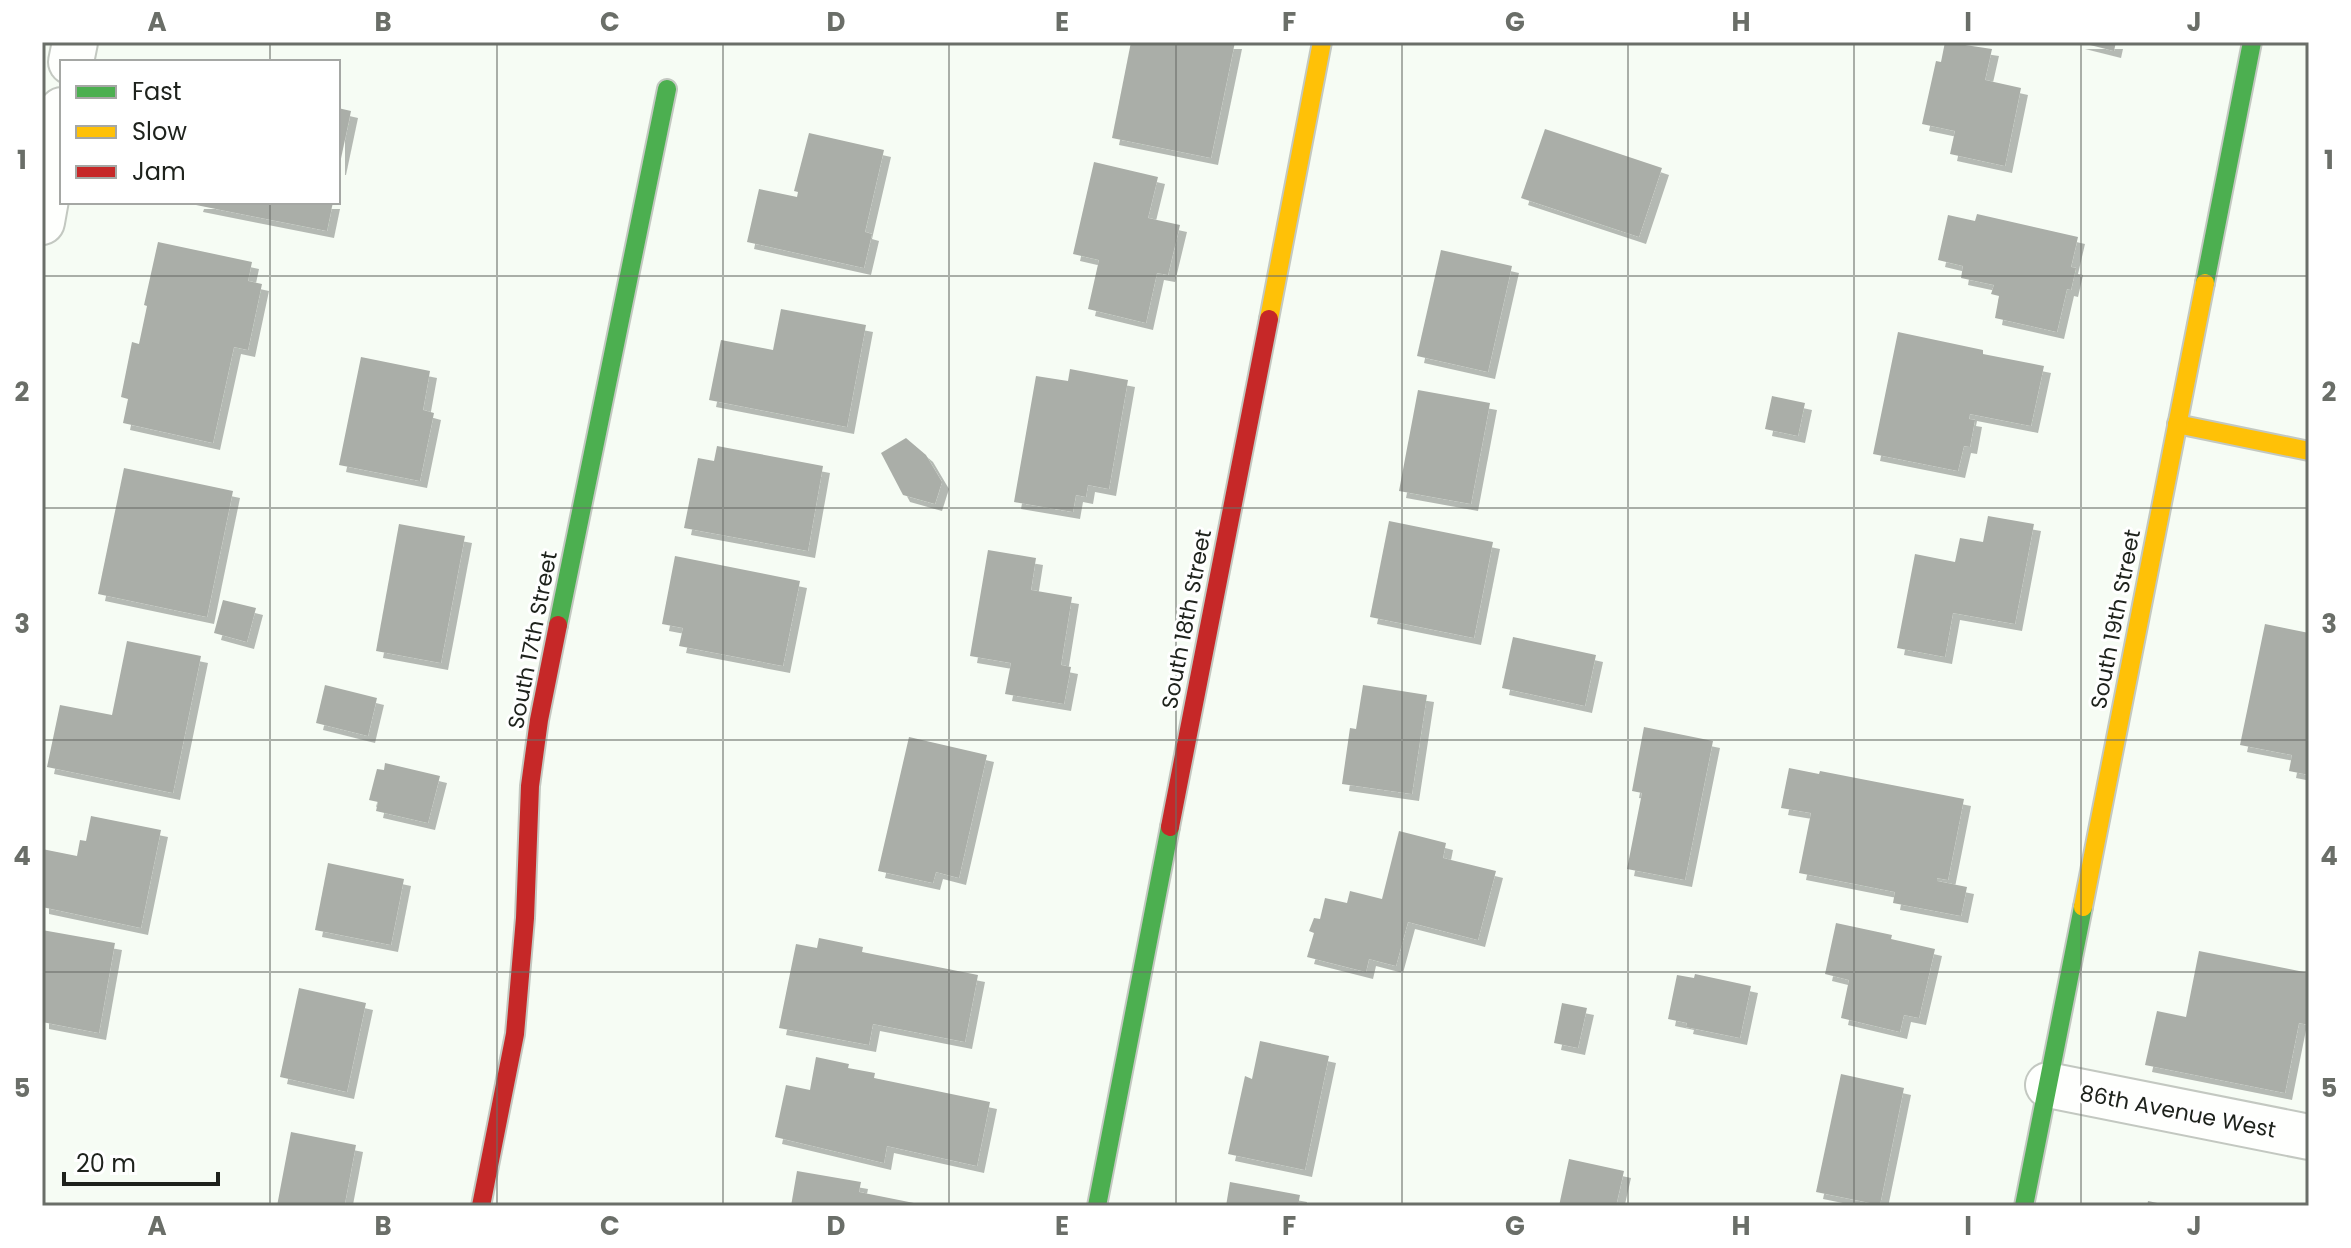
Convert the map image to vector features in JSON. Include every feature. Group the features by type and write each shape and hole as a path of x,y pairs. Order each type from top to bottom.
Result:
{"street":[{"name":"South 18th Street","path":"1097,1206 1322,42"},
{"name":"South 19th Street","path":"2024,1206 2252,42"},
{"name":"South 17th Street","path":"481,1206 515,1034 525,918 530,786 539,720 667,89"},
{"path":"42,222 60,121"},
{"path":"2177,424 2309,451"},
{"name":"86th Avenue West","path":"2048,1085 2309,1137"}],"building":[{"path":"1131,42 1235,42 1211,158 1112,138"},
{"path":"1945,42 1992,49 1985,80 2021,88 2005,166 1950,154 1955,131 1922,124 1936,61 1941,62"},
{"path":"2078,42 2116,42 2114,51"},
{"path":"340,108 351,111 340,163"},
{"path":"1545,129 1662,168 1639,237 1521,198"},
{"path":"809,133 884,150 865,232 872,234 864,268 747,242 759,189 797,197 798,192 794,191"},
{"path":"1094,162 1158,177 1148,218 1180,225 1168,275 1157,273 1146,323 1088,309 1099,260 1073,254"},
{"path":"196,204 333,204 327,231"},
{"path":"1977,214 2078,237 2071,267 2076,268 2071,290 2067,289 2057,332 1995,318 1999,296 1991,294 1994,285 1961,278 1963,266 1938,260 1948,215 1975,221"},
{"path":"158,242 252,262 248,281 262,284 248,350 234,347 213,443 123,423 128,399 121,397 132,342 139,344"},
{"path":"1441,250 1512,266 1488,372 1417,356"},
{"path":"781,309 866,325 847,427 709,400 721,340 773,350"},
{"path":"1898,332 2044,366 2031,426 1970,414 1969,419 1975,420 1970,447 1964,446 1958,471 1873,454"},
{"path":"361,357 430,371 423,410 434,413 420,481 339,465"},
{"path":"1070,369 1128,380 1109,489 1088,485 1086,497 1076,495 1073,512 1014,502 1036,376 1068,381"},
{"path":"1418,390 1490,403 1471,504 1399,491"},
{"path":"1772,396 1805,403 1798,436 1765,429"},
{"path":"906,438 926,455 942,482 935,504 903,495 881,453"},
{"path":"717,446 823,466 808,551 684,528 698,458 714,461"},
{"path":"124,468 233,491 207,617 98,594"},
{"path":"1988,516 2034,524 2015,624 1953,613 1945,657 1897,648 1915,554 1955,562 1960,538 1983,542"},
{"path":"1389,521 1493,542 1474,638 1370,617"},
{"path":"399,524 465,536 441,663 376,651"},
{"path":"988,550 1036,558 1031,590 1072,597 1061,665 1071,667 1064,704 1005,694 1011,663 970,656"},
{"path":"675,556 800,581 783,666 679,646 683,628 662,624"},
{"path":"223,600 256,608 247,642 214,633"},
{"path":"2265,624 2309,633 2309,775 2289,771 2292,755 2240,745"},
{"path":"1513,637 1596,655 1585,706 1502,688"},
{"path":"127,641 201,656 173,793 47,767 60,705 112,715"},
{"path":"325,685 377,698 368,736 316,723"},
{"path":"1363,685 1427,695 1412,794 1342,784 1350,728 1356,729"},
{"path":"1644,727 1713,741 1685,880 1627,869 1642,793 1632,791"},
{"path":"909,737 987,755 959,878 936,872 933,883 878,871"},
{"path":"385,763 440,776 428,823 376,811 378,802 369,800 377,769 384,770"},
{"path":"1789,768 1819,774 1820,771 1964,799 1948,880 1937,878 1937,881 1967,887 1961,916 1893,903 1895,892 1799,873 1811,813 1781,808"},
{"path":"91,816 161,830 141,928 42,907 42,849 77,856 80,840 86,841"},
{"path":"1399,831 1446,843 1443,858 1496,871 1478,940 1408,922 1396,966 1369,959 1366,972 1307,957 1314,933 1309,931 1314,918 1320,919 1325,898 1347,903 1350,891 1382,899"},
{"path":"328,863 404,879 391,945 315,930"},
{"path":"1836,923 1892,935 1891,939 1935,949 1919,1018 1904,1015 1900,1032 1841,1018 1849,980 1825,974"},
{"path":"42,930 115,943 99,1033 42,1022"},
{"path":"819,938 863,947 862,952 978,975 965,1042 873,1024 869,1045 779,1028 796,944 817,948"},
{"path":"2199,951 2309,973 2309,1025 2299,1023 2285,1093 2145,1065 2157,1011 2186,1017"},
{"path":"1695,974 1751,986 1740,1038 1686,1027 1687,1023 1668,1019 1677,975 1694,978"},
{"path":"299,988 366,1003 347,1092 280,1077"},
{"path":"1562,1003 1587,1008 1578,1048 1554,1043"},
{"path":"1260,1041 1329,1056 1305,1170 1228,1154 1245,1076 1252,1079"},
{"path":"816,1057 875,1073 874,1078 990,1102 977,1166 887,1146 884,1163 775,1137 786,1085 810,1090"},
{"path":"1841,1074 1904,1088 1880,1205 1816,1192"},
{"path":"291,1132 356,1145 345,1203 352,1206 277,1206"},
{"path":"1569,1159 1624,1171 1616,1206 1559,1206"},
{"path":"797,1171 861,1182 859,1192 929,1206 791,1206"},
{"path":"1230,1182 1300,1195 1298,1206 1226,1206"},
{"path":"2148,1201 2167,1205 2167,1206 2147,1206"}],"traffic: fast":[{"path":"2205,283 2252,42"},
{"path":"558,625 667,89"},
{"path":"1097,1206 1170,827"},
{"path":"2024,1206 2083,907"}],"traffic: slow":[{"path":"1269,319 1322,42"},
{"path":"2083,907 2205,283"},
{"path":"2177,424 2309,451"}],"traffic: jam":[{"path":"1170,827 1269,319"},
{"path":"481,1206 515,1034 525,918 530,786 539,720 558,625"}]}
